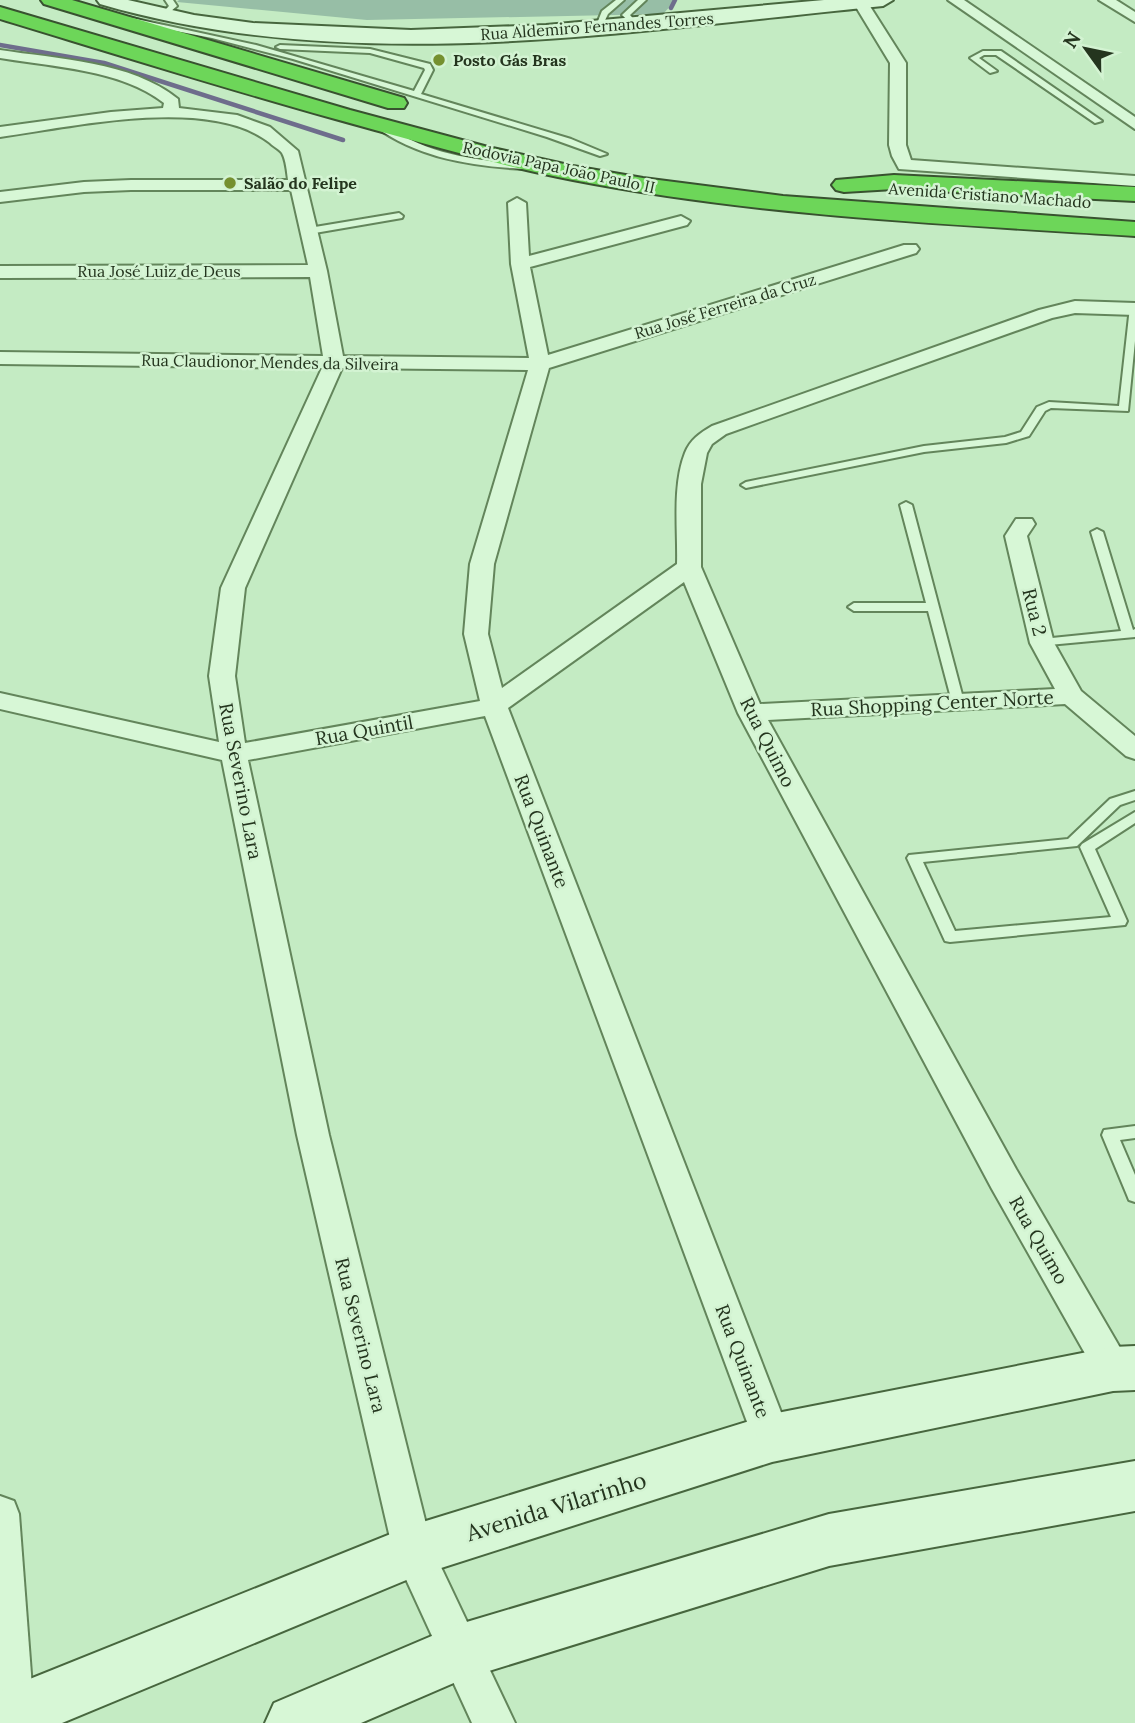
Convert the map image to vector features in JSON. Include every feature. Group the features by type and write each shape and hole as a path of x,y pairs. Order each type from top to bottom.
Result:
{"highway":[{"name":"Rodovia Papa João Paulo II","path":"51,0 101,7 454,119 630,159"},
{"name":"Rodovia Papa João Paulo II","path":"0,13 377,124 541,167 690,193 821,207 1135,229"},
{"name":"Avenida Cristiano Machado","path":"1135,194 894,182 833,183 1135,205"}],"street":[{"name":"Rua Aldemiro Fernandes Torres","path":"101,7 166,8 310,33 446,36 636,26 883,0"},
{"path":"955,0 1135,124"},
{"path":"1106,0 1135,18"},
{"path":"860,2 898,64 899,146 901,161 905,165 915,168 1135,181"},
{"path":"0,54 63,64 141,83 163,92 172,102 171,111"},
{"path":"1086,92 1124,97"},
{"path":"0,132 171,111 228,118 264,130 279,139 290,151 318,271 334,363"},
{"path":"0,121 37,127"},
{"path":"0,197 85,187 131,185 297,185"},
{"name":"Rua Quinante","path":"517,203 520,264 540,364 482,564 476,634 494,706 772,1438"},
{"path":"520,264 681,221"},
{"name":"Rua José Ferreira da Cruz","path":"540,364 911,249"},
{"name":"Rua José Luiz de Deus","path":"0,272 318,271"},
{"name":"Rua Quimo","path":"1124,1368 1004,1179 751,713 688,567 690,484 696,453 704,440 711,435 1033,319 1075,307 1134,309"},
{"name":"Rua Claudionor Mendes da Silveira","path":"1,361 540,364"},
{"name":"Rua Severino Lara","path":"334,363 233,588 222,676 234,754 313,1135 413,1550 494,1723"},
{"name":"Rua 2","path":"1024,524 1016,536 1042,643 1072,696"},
{"name":"Rua Quintil","path":"0,701 234,754 494,706 688,567"},
{"name":"Rua Shopping Center Norte","path":"751,713 1072,696 1135,750"},
{"name":"Avenida Vilarinho","path":"6,1717 413,1550 772,1438 1124,1368"},
{"path":"294,1723 460,1652 829,1540 1135,1486"},
{"path":"0,1514 6,1717"}],"lane":[{"path":"597,29 605,13 620,0"},
{"path":"636,26 626,15 642,0"},
{"name":"Rodovia Papa João Paulo II","path":"101,7 154,23 258,46 495,120 567,139 603,154"},
{"name":"Rua Aldemiro Fernandes Torres","path":"310,33 370,51"},
{"path":"258,46 370,51 427,66 428,76 416,95"},
{"path":"993,71 974,58 983,53 998,53 1098,121"},
{"path":"1060,94 1086,92"},
{"path":"309,231 398,216"},
{"path":"746,485 924,449 1006,440 1025,434 1041,409 1049,405 1124,409 1134,309"},
{"path":"906,505 958,702"},
{"path":"1042,643 1132,633 1097,532"},
{"path":"854,607 931,607"},
{"path":"1115,802 1134,818 1087,847 1119,920 950,937 914,858 1072,843 1115,802 1135,795"},
{"path":"1135,1132 1110,1135 1135,1195"}],"green space":[{"path":"676,0 663,14 367,20 177,2"}],"waterway":[{"path":"671,8 675,0"},
{"path":"0,45 104,63 343,140"}],"place":[{"name":"Posto Gás Bras","path":"439,60"},
{"name":"Salão do Felipe","path":"230,183"}]}
